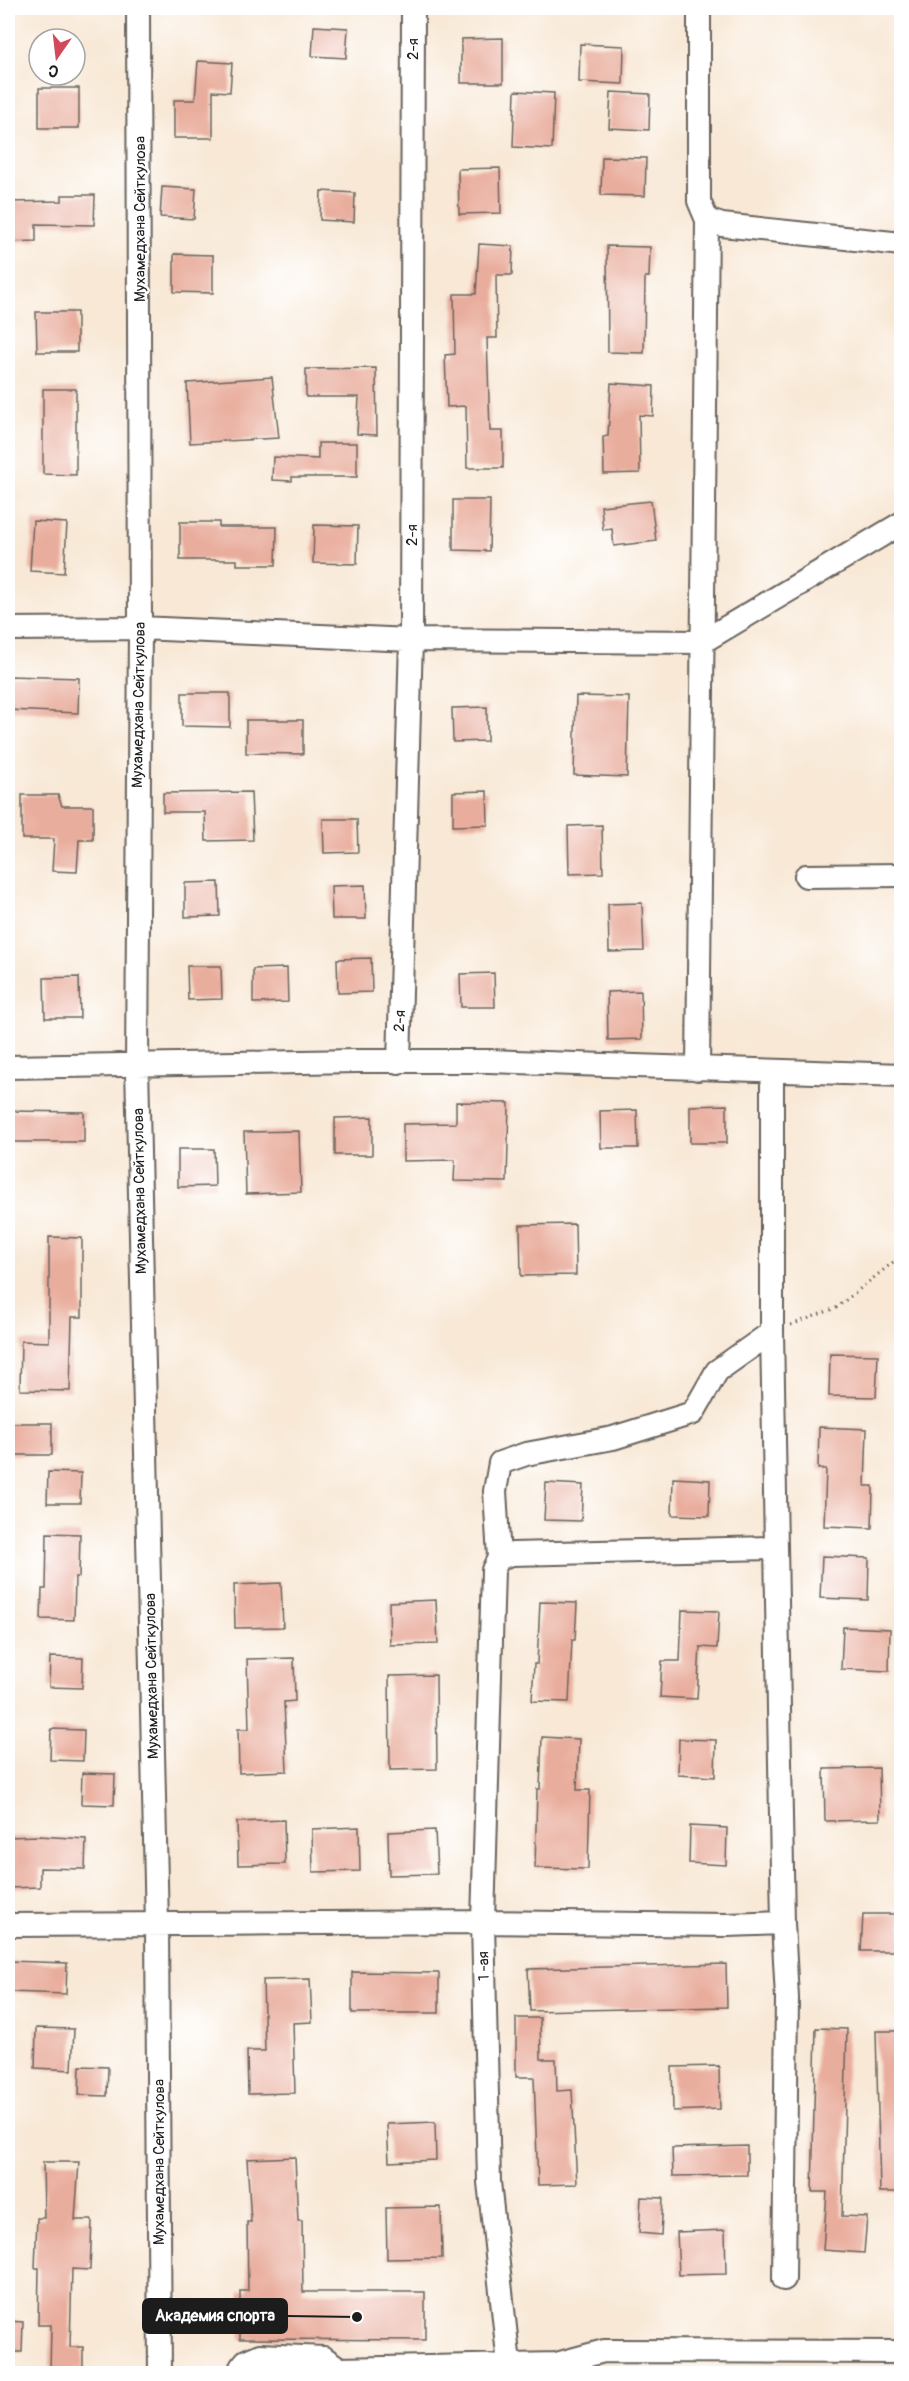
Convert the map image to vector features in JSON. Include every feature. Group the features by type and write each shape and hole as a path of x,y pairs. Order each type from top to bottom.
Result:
{"street":[{"name":"Мухамедхана Сейткулова","path":"138,8 140,628 137,1066 157,1925 160,2373"},
{"name":"2-я","path":"399,1062 411,640 413,8"},
{"path":"698,1069 707,220 699,201 699,8"},
{"path":"707,220 722,225 902,244"},
{"path":"8,629 140,628 411,640 702,642 902,523"},
{"path":"806,876 902,875"},
{"path":"8,1067 344,1061 489,1061 902,1075"},
{"path":"772,1072 772,1332 783,1923 787,1998 784,2279"},
{"name":"1 -ая","path":"509,2369 489,2182 483,1922 493,1570 499,1558 495,1491 500,1463 526,1454 613,1438 693,1413 717,1371 772,1332"},
{"path":"499,1558 512,1554 776,1548"},
{"path":"8,1925 483,1922 727,1925 783,1923"},
{"path":"601,2373 604,2351"},
{"path":"241,2373 241,2367 246,2361 260,2355 324,2358 341,2371 509,2369 556,2364 604,2351 902,2352"}],"path":[{"path":"772,1332 836,1308 902,1255"}],"building":[{"path":"314,26 348,28 346,58 312,56"},
{"path":"503,38 503,83 461,83 461,39"},
{"path":"580,44 624,46 623,84 579,82"},
{"path":"198,61 232,63 230,92 213,91 213,138 174,138 174,100 195,100"},
{"path":"39,88 79,88 79,128 39,128"},
{"path":"515,91 554,93 552,149 513,147"},
{"path":"611,92 650,94 649,130 609,128"},
{"path":"602,157 646,158 645,196 601,195"},
{"path":"500,168 501,213 459,214 458,169"},
{"path":"162,187 196,189 194,219 160,217"},
{"path":"321,191 355,193 354,222 320,220"},
{"path":"62,195 95,195 94,225 36,224 36,241 8,242 8,202 62,201"},
{"path":"479,244 513,246 512,275 496,275 497,338 487,338 490,431 503,431 503,468 467,468 466,406 447,407 445,355 455,354 454,294 476,294"},
{"path":"607,246 650,247 649,277 645,277 644,353 608,352"},
{"path":"174,254 213,255 213,293 174,292"},
{"path":"36,312 77,312 77,352 37,352"},
{"path":"376,368 377,435 357,434 359,397 306,397 306,369"},
{"path":"272,377 279,438 190,443 187,383"},
{"path":"611,383 654,386 653,416 639,415 640,473 604,474 603,437 608,436"},
{"path":"43,389 76,389 76,475 43,474"},
{"path":"318,443 357,443 357,477 292,477 292,481 272,480 273,457 318,459"},
{"path":"453,500 490,500 489,551 453,550"},
{"path":"651,501 656,541 614,546 612,529 603,530 601,506"},
{"path":"33,521 67,523 64,573 30,571"},
{"path":"180,522 219,522 219,527 277,527 276,565 237,565 237,560 180,560"},
{"path":"314,525 358,526 357,564 313,563"},
{"path":"8,676 79,678 78,713 8,710"},
{"path":"182,693 230,693 230,727 182,726"},
{"path":"576,696 629,697 627,777 574,775"},
{"path":"487,707 487,741 453,742 452,708"},
{"path":"246,720 303,720 303,754 246,753"},
{"path":"487,791 488,825 453,826 453,792"},
{"path":"251,792 253,840 206,841 205,812 163,812 163,793"},
{"path":"22,795 58,795 62,806 93,806 93,840 79,840 77,872 52,871 54,839 22,839"},
{"path":"323,819 357,819 358,852 324,853"},
{"path":"602,825 603,873 569,874 568,826"},
{"path":"219,882 220,916 185,917 185,883"},
{"path":"365,885 366,919 332,919 331,886"},
{"path":"642,903 644,951 609,952 608,904"},
{"path":"371,958 372,992 338,993 337,959"},
{"path":"187,966 221,966 222,999 188,1000"},
{"path":"287,968 288,1002 253,1003 253,969"},
{"path":"494,973 495,1007 461,1007 460,974"},
{"path":"79,977 80,1018 45,1018 44,978"},
{"path":"641,991 642,1039 608,1040 607,992"},
{"path":"456,1102 509,1103 507,1182 454,1181 455,1160 403,1161 403,1124 456,1123"},
{"path":"727,1105 727,1143 690,1143 690,1106"},
{"path":"637,1110 638,1148 601,1148 600,1111"},
{"path":"8,1111 84,1112 84,1142 8,1142"},
{"path":"372,1117 372,1155 335,1155 335,1118"},
{"path":"299,1131 301,1192 246,1194 244,1132"},
{"path":"178,1149 214,1149 215,1186 178,1187"},
{"path":"575,1224 576,1275 521,1276 520,1225"},
{"path":"49,1237 82,1238 82,1317 72,1317 70,1391 20,1390 21,1341 49,1342"},
{"path":"830,1354 878,1355 876,1397 829,1396"},
{"path":"8,1423 52,1423 52,1455 8,1455"},
{"path":"819,1427 867,1429 865,1486 873,1486 872,1528 824,1526 826,1469 818,1469"},
{"path":"48,1472 81,1473 80,1503 47,1503"},
{"path":"673,1478 710,1480 709,1516 672,1515"},
{"path":"546,1483 583,1485 581,1521 544,1520"},
{"path":"47,1533 80,1534 79,1577 75,1577 74,1620 41,1619 42,1589 46,1589"},
{"path":"822,1556 869,1558 868,1600 820,1598"},
{"path":"281,1583 283,1627 235,1628 234,1585"},
{"path":"436,1600 438,1644 390,1645 389,1602"},
{"path":"540,1602 577,1603 575,1640 572,1640 569,1702 532,1701 534,1664 537,1664"},
{"path":"682,1610 719,1611 717,1648 700,1647 697,1699 660,1697 662,1661 680,1661"},
{"path":"843,1627 890,1629 889,1671 841,1669"},
{"path":"50,1657 83,1658 82,1688 49,1687"},
{"path":"294,1658 295,1701 284,1702 287,1771 239,1773 238,1729 249,1729 247,1659"},
{"path":"436,1675 437,1769 390,1770 389,1676"},
{"path":"51,1729 84,1730 83,1761 50,1760"},
{"path":"542,1737 579,1739 577,1790 590,1790 588,1869 535,1868 537,1789 540,1789"},
{"path":"679,1739 716,1740 715,1777 678,1775"},
{"path":"879,1768 880,1820 825,1821 824,1769"},
{"path":"82,1773 115,1774 114,1805 81,1804"},
{"path":"284,1820 285,1864 238,1865 237,1822"},
{"path":"690,1826 727,1828 726,1865 689,1863"},
{"path":"359,1827 360,1871 313,1872 312,1829"},
{"path":"435,1830 437,1874 389,1875 388,1832"},
{"path":"8,1837 86,1839 85,1869 40,1868 40,1887 8,1888"},
{"path":"863,1914 902,1914 902,1951 861,1951"},
{"path":"8,1961 67,1963 66,1994 8,1992"},
{"path":"726,1964 727,2007 530,2011 528,1969"},
{"path":"352,1972 439,1973 439,2013 352,2013"},
{"path":"310,1979 312,2022 293,2023 295,2093 248,2094 247,2051 265,2051 263,1980"},
{"path":"516,2018 540,2018 541,2059 556,2059 557,2091 572,2090 577,2184 538,2185 534,2077 516,2077"},
{"path":"36,2028 74,2029 72,2070 35,2068"},
{"path":"816,2028 847,2029 842,2216 867,2217 864,2253 823,2250 827,2192 812,2192"},
{"path":"876,2031 902,2031 902,2192 880,2192"},
{"path":"80,2066 108,2067 107,2096 79,2095"},
{"path":"719,2066 720,2109 673,2111 672,2067"},
{"path":"435,2122 436,2160 389,2162 387,2124"},
{"path":"747,2146 747,2175 673,2176 672,2148"},
{"path":"295,2157 298,2221 302,2221 303,2292 425,2292 425,2340 240,2339 240,2291 248,2291 247,2222 251,2222 247,2159"},
{"path":"43,2162 79,2162 75,2220 92,2220 90,2270 72,2269 70,2347 83,2347 83,2373 50,2373 51,2325 38,2325 39,2268 35,2268 37,2218 44,2218"},
{"path":"641,2197 663,2198 661,2235 639,2233"},
{"path":"441,2207 442,2258 387,2259 386,2208"},
{"path":"725,2230 726,2274 679,2275 677,2232"},
{"path":"8,2321 23,2322 22,2352 8,2352"}],"place":[{"name":"Академия спорта","path":"357,2317"}]}
